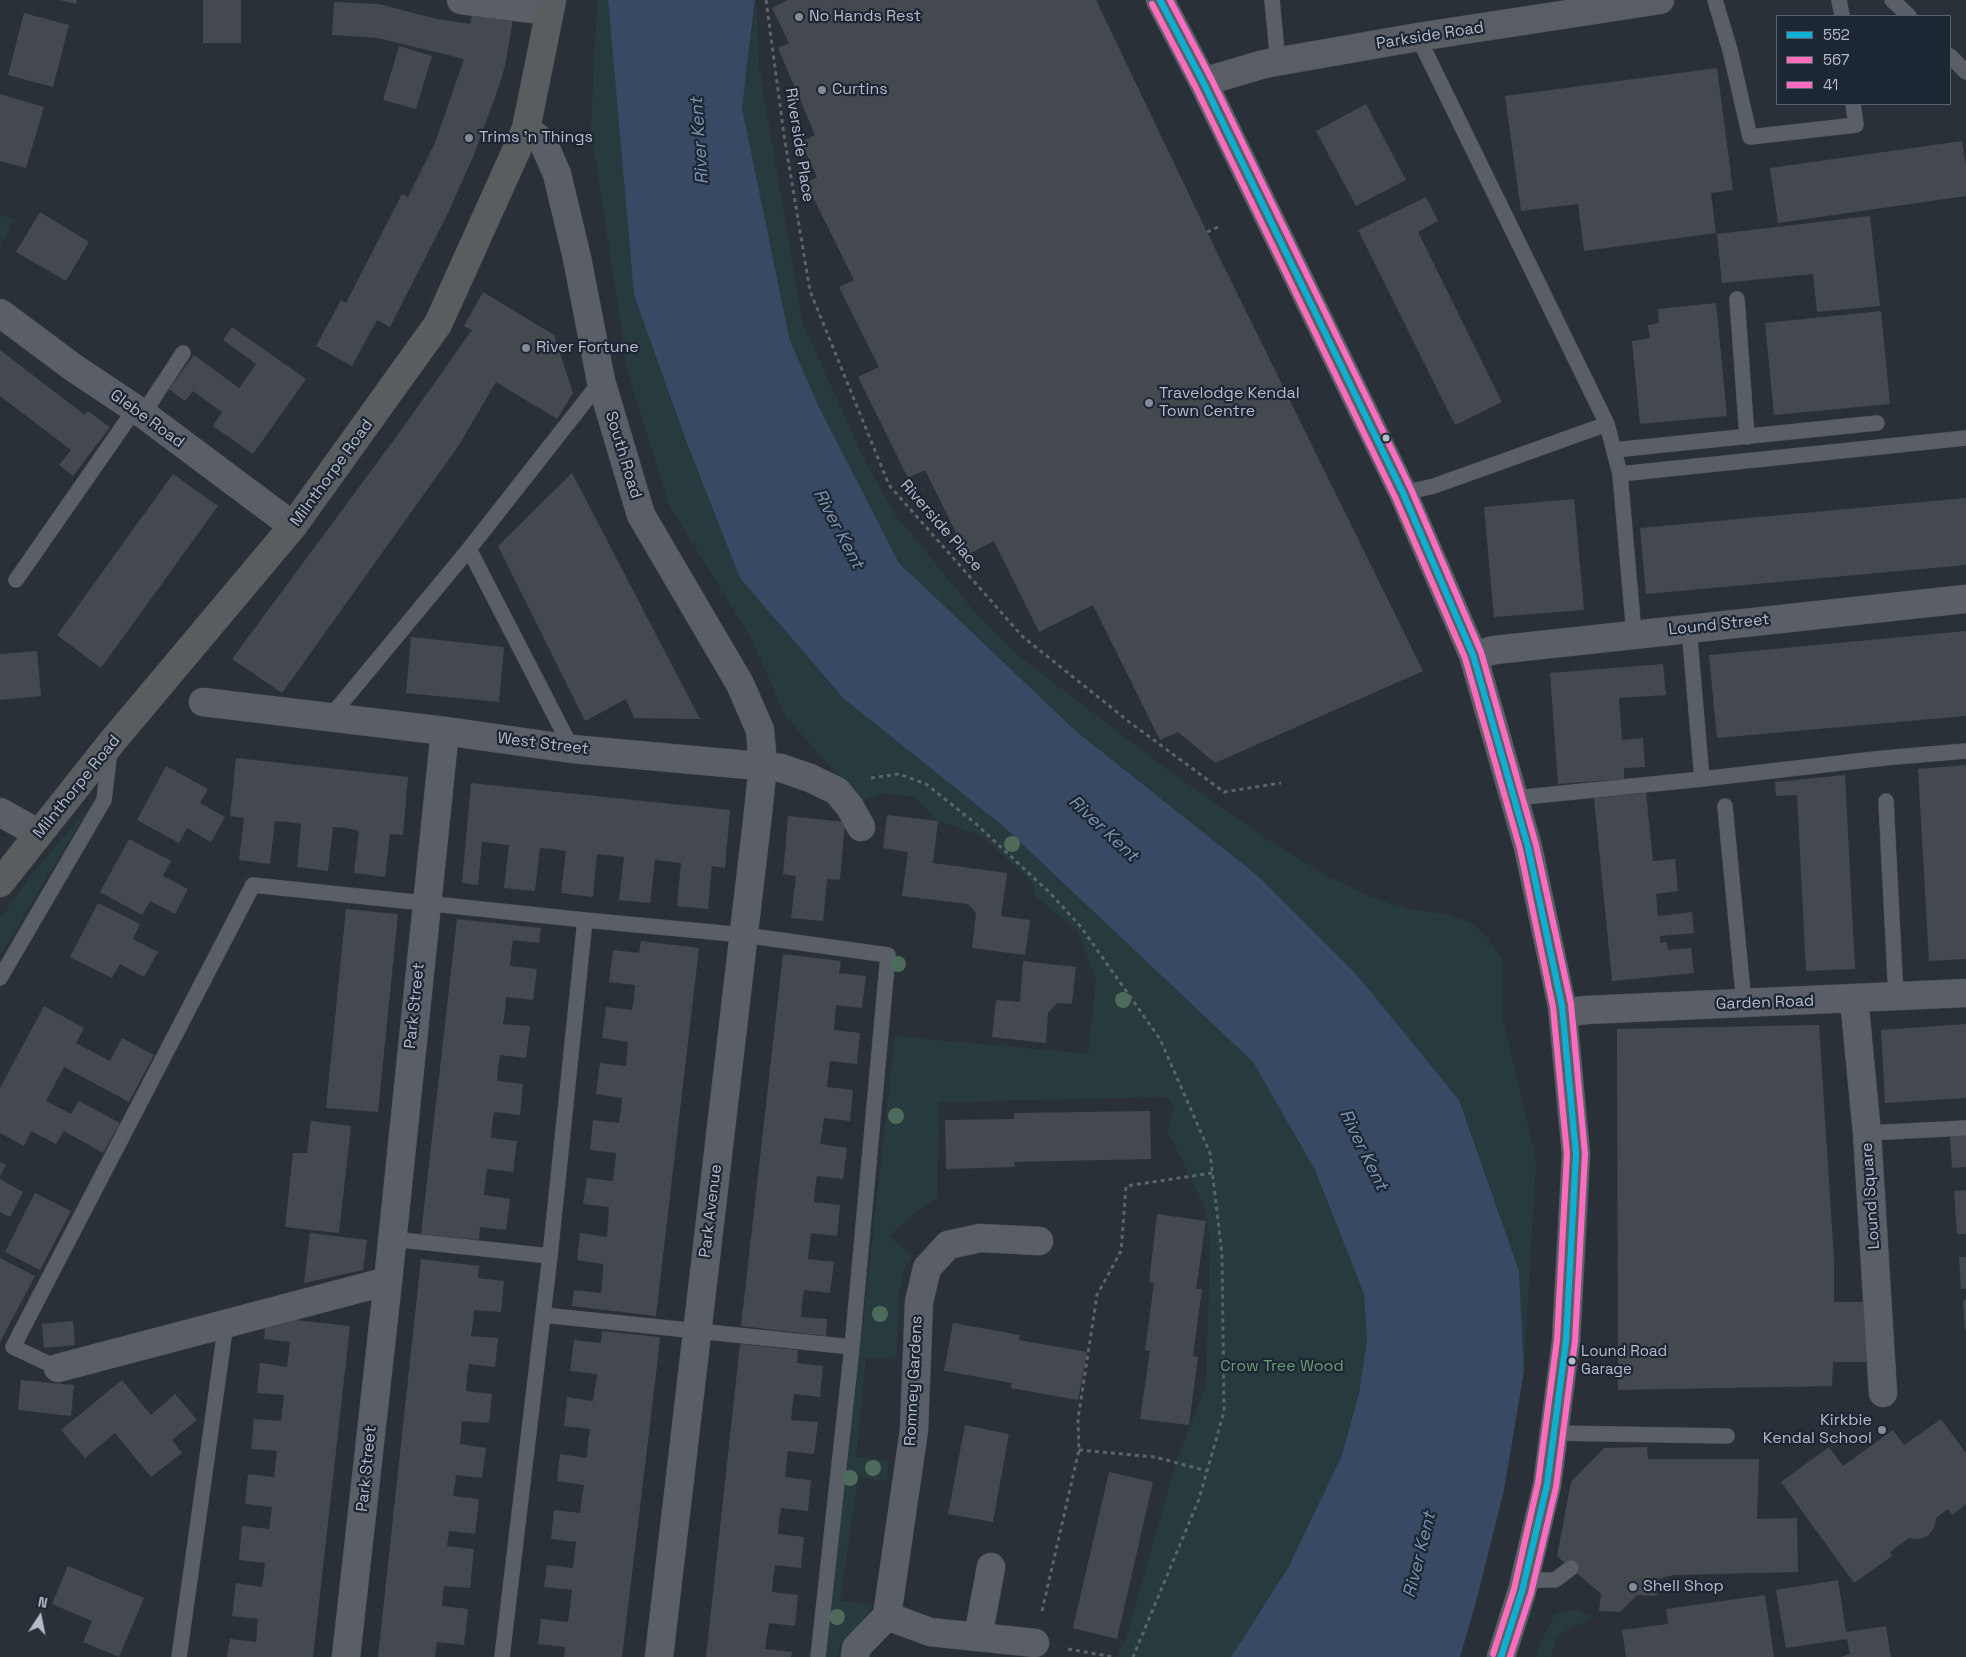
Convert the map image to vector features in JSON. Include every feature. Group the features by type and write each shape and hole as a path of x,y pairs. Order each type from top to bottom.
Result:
{"highway":[{"name":"Milnthorpe Road","path":"0,884 111,743 294,526 438,324 526,129 550,6"}],"main road":[{"path":"1160,0 1203,82 1403,494 1473,655 1528,847 1563,1013 1576,1154 1566,1340 1546,1485 1525,1580 1501,1657"}],"street":[{"path":"461,0 550,6"},
{"name":"Parkside Road","path":"1203,82 1264,64 1418,37 1660,0"},
{"name":"South Road","path":"526,129 543,142 557,174 585,298 601,381 641,515 740,684 760,730 763,765"},
{"name":"Glebe Road","path":"0,313 294,526"},
{"name":"Lound Street","path":"1473,655 1496,650 1634,634 1966,599"},
{"name":"West Street","path":"204,702 445,730 572,749 763,765 781,768 837,791"},
{"name":"Park Street","path":"346,1657 388,1281 445,730"},
{"name":"Park Avenue","path":"659,1657 763,765"},
{"path":"837,791 850,807 854,818 861,827"},
{"path":"0,812 39,834"},
{"name":"Garden Road","path":"1563,1013 1586,1010 1966,993"},
{"name":"Lound Square","path":"1854,999 1867,1133 1883,1393"},
{"name":"Romney Gardens","path":"887,1616 914,1430 919,1302 927,1268 948,1245 980,1238 1039,1241"},
{"path":"58,1368 388,1281"},
{"path":"978,1638 991,1567"},
{"path":"855,1657 856,1648 887,1616 930,1632 1035,1643"}],"lane":[{"path":"1272,0 1278,62"},
{"path":"1716,0 1730,50 1750,138 1856,125 1853,105"},
{"path":"1839,0 1842,15"},
{"path":"1892,0 1908,15"},
{"path":"1418,37 1607,424 1620,474 1634,634"},
{"path":"1951,57 1966,72"},
{"path":"1737,300 1747,436"},
{"path":"16,580 183,353"},
{"path":"330,717 469,549 601,381"},
{"path":"1403,494 1434,486 1607,424"},
{"path":"1614,450 1877,424"},
{"path":"1620,474 1966,438"},
{"path":"469,549 572,749"},
{"path":"1690,628 1702,779"},
{"path":"0,978 104,800 111,743"},
{"path":"1515,798 1884,758 1966,751"},
{"path":"1886,801 1896,997"},
{"path":"1725,806 1744,1004"},
{"path":"58,1368 13,1347 253,885 744,935 888,955 852,1346 818,1657"},
{"path":"502,1657 550,1256 585,920"},
{"path":"1867,1133 1966,1128"},
{"path":"392,1238 550,1256"},
{"path":"543,1314 852,1346"},
{"path":"178,1657 226,1323"},
{"path":"1553,1433 1608,1441 1727,1436"},
{"path":"1525,1580 1555,1580 1571,1568"}],"path":[{"name":"Riverside Place","path":"766,0 784,135 810,291 889,485 1023,637 1132,724 1224,792 1280,783"},
{"path":"1207,232 1218,228"},
{"path":"837,791 875,776 899,774 926,784 975,823 1050,893 1081,927 1160,1039 1210,1153 1222,1254 1224,1412 1196,1508 1133,1657"},
{"path":"1113,1657 1035,1643 1078,1450 1078,1419 1097,1295 1121,1251 1126,1186 1212,1173"},
{"path":"1078,1450 1155,1457 1207,1471"}],"green space":[{"name":"Crow Tree Wood","path":"597,0 608,0 634,295 844,699 1004,827 1253,1062 1315,1170 1364,1294 1367,1340 1359,1392 1342,1455 1288,1568 1231,1657 1117,1657 1126,1639 1176,1463 1206,1385 1210,1246 1206,1210 1167,1130 1174,1108 1168,1097 939,1102 937,1198 916,1212 889,1236 912,1256 904,1270 899,1294 897,1359 866,1357 856,1457 889,1461 887,1481 858,1477 840,1601 872,1605 864,1621 841,1643 836,1657 826,1657 895,1036 1088,1054 1096,980 1078,931 1037,898 1031,881 982,836 938,821 914,797 884,793 861,801 786,717 751,638 669,505 628,373 591,128"},
{"path":"756,0 759,66 802,321 863,457 894,513 981,619 1024,660 1172,773 1273,843 1325,875 1374,898 1413,910 1447,914 1472,923 1488,939 1502,960 1502,1015 1536,1159 1524,1371 1519,1271 1458,1100 1357,975 1258,876 1077,732 899,563 819,407 790,341 742,108"},
{"path":"0,214 14,220 0,247"},
{"path":"91,805 0,956 0,918 34,872"},
{"path":"1577,1610 1594,1617 1557,1635 1551,1657 1536,1657 1555,1614"}],"water":[{"name":"River Kent","path":"608,0 755,0 742,108 790,341 819,407 899,563 1077,732 1258,876 1357,975 1459,1100 1519,1271 1524,1371 1504,1490 1460,1657 1231,1657 1288,1568 1342,1455 1359,1393 1367,1340 1364,1294 1315,1170 1253,1062 1004,827 844,699 740,578 687,443 634,295"}],"building":[{"path":"60,0 77,0 76,4"},
{"path":"203,0 241,0 241,43 203,43"},
{"path":"788,0 1096,0 1207,232 1423,671 1215,763 1178,732 1160,740 1093,605 1039,632 994,541 967,555 925,470 908,478 858,377 879,367 839,287 854,280 806,183 817,177 801,142 815,135 778,48 789,43 772,8"},
{"path":"334,2 379,4 437,19 470,24 473,11 513,19 505,66 497,92 473,157 447,215 390,327 377,320 352,366 316,346 341,300 346,303 402,194 408,197 435,143 464,59 378,38 332,35"},
{"path":"24,13 69,25 53,87 8,75"},
{"path":"399,46 432,56 416,109 383,100"},
{"path":"1717,68 1733,190 1711,193 1716,233 1584,251 1578,204 1521,211 1505,96"},
{"path":"0,94 44,107 26,168 0,161"},
{"path":"1366,104 1406,180 1356,206 1316,131"},
{"path":"1962,141 1966,166 1966,196 1778,223 1770,168"},
{"path":"1426,197 1438,221 1418,232 1502,402 1455,425 1358,230"},
{"path":"40,212 89,242 66,281 16,252"},
{"path":"1870,216 1880,306 1817,312 1813,274 1722,283 1717,234"},
{"path":"483,292 554,335 573,393 557,419 496,382 459,445 282,693 232,659 399,433 472,330 464,326"},
{"path":"1716,303 1727,416 1640,424 1632,341 1650,338 1648,325 1659,323 1658,309"},
{"path":"1881,311 1890,404 1774,415 1765,323"},
{"path":"232,327 306,379 253,454 213,426 222,412 193,391 185,401 169,389 194,355 239,388 256,364 223,340"},
{"path":"0,350 84,415 88,411 110,427 73,476 59,465 71,450 0,396"},
{"path":"572,473 700,719 634,718 626,699 585,721 498,546"},
{"path":"173,474 218,506 101,668 57,635"},
{"path":"1966,498 1966,565 1646,594 1640,528"},
{"path":"1574,499 1584,610 1494,617 1484,507"},
{"path":"1966,631 1966,716 1717,738 1709,655"},
{"path":"411,637 504,647 499,702 406,693"},
{"path":"37,651 41,696 0,700 0,654"},
{"path":"1663,664 1666,695 1619,698 1622,740 1643,738 1645,767 1624,768 1624,779 1558,784 1550,673"},
{"path":"236,758 408,777 403,835 390,834 385,877 354,873 359,831 346,828 333,827 328,871 297,867 301,824 288,822 275,821 270,864 239,860 244,818 230,816"},
{"path":"1966,765 1966,959 1929,961 1918,769"},
{"path":"166,766 208,789 200,803 225,817 211,842 187,828 179,843 137,820"},
{"path":"1845,775 1855,969 1806,971 1797,795 1776,796 1775,782"},
{"path":"471,783 730,810 725,868 712,866 708,909 677,906 681,863 655,860 650,903 619,900 624,857 597,854 593,897 561,893 566,851 552,849 540,848 535,891 504,888 509,845 482,842 478,885 462,883"},
{"path":"1646,793 1653,861 1675,859 1678,891 1656,894 1658,916 1692,912 1694,933 1660,936 1660,943 1667,942 1668,950 1691,948 1694,973 1612,981 1594,798"},
{"path":"887,815 938,821 933,863 1007,873 1001,916 1030,920 1025,955 972,948 976,913 968,904 902,896 908,852 883,848"},
{"path":"788,816 845,822 840,880 827,879 823,921 791,918 796,876 783,874"},
{"path":"129,839 171,861 163,876 188,889 175,914 150,901 142,915 100,892"},
{"path":"98,903 140,924 133,939 158,952 144,977 120,964 112,978 70,957"},
{"path":"346,909 398,914 378,1112 326,1108"},
{"path":"457,919 541,928 539,943 513,940 510,966 537,969 533,1000 506,997 503,1024 530,1026 526,1058 500,1055 498,1068 497,1081 523,1084 520,1115 494,1112 492,1125 491,1138 517,1141 513,1172 487,1169 485,1183 484,1195 510,1199 506,1230 480,1227 479,1240 421,1234"},
{"path":"641,941 699,948 656,1316 572,1306 574,1290 601,1293 603,1264 577,1260 580,1233 607,1237 609,1207 583,1204 587,1178 613,1181 615,1165 616,1153 590,1150 593,1120 619,1123 621,1109 622,1098 596,1094 600,1063 626,1066 628,1042 602,1038 606,1007 632,1010 634,998 635,985 609,982 613,950 639,953"},
{"path":"783,954 841,961 839,973 866,976 862,1008 836,1005 834,1030 860,1033 857,1064 830,1061 827,1087 853,1090 850,1121 824,1118 820,1144 847,1148 843,1179 817,1176 815,1189 814,1202 840,1205 837,1236 811,1233 808,1259 834,1262 830,1293 804,1290 802,1304 801,1317 827,1319 826,1336 741,1326"},
{"path":"1023,961 1076,967 1072,1004 1057,1003 1048,1013 1046,1043 992,1037 996,1000 1020,1002"},
{"path":"44,1006 84,1028 76,1043 110,1061 122,1038 154,1055 129,1102 64,1067 46,1101 71,1114 79,1101 120,1123 103,1153 64,1131 56,1144 31,1131 24,1146 0,1133 0,1088"},
{"path":"1966,1024 1966,1098 1885,1103 1881,1030"},
{"path":"1819,1025 1834,1259 1834,1302 1866,1302 1866,1362 1833,1362 1832,1386 1618,1390 1617,1029"},
{"path":"1150,1111 1151,1159 1014,1162 1015,1167 946,1169 945,1120 1014,1119 1014,1113"},
{"path":"311,1121 351,1126 339,1233 285,1227 293,1153 307,1153"},
{"path":"1966,1135 1966,1167 1952,1168 1950,1136"},
{"path":"0,1162 6,1165 0,1176"},
{"path":"0,1179 23,1192 10,1217 0,1212"},
{"path":"1966,1190 1966,1234 1957,1234 1954,1191"},
{"path":"35,1193 71,1211 40,1270 5,1252"},
{"path":"1157,1214 1206,1221 1196,1289 1202,1289 1193,1356 1198,1357 1189,1425 1140,1419 1150,1351 1145,1350 1154,1283 1149,1282"},
{"path":"310,1233 367,1240 363,1270 304,1283"},
{"path":"1959,1257 1966,1257 1966,1289 1961,1289"},
{"path":"0,1258 35,1276 0,1342"},
{"path":"421,1259 479,1266 478,1278 504,1281 501,1312 474,1310 471,1336 498,1338 495,1367 469,1364 467,1375 466,1391 492,1394 489,1423 462,1421 460,1444 486,1448 482,1478 456,1475 453,1496 479,1499 475,1534 449,1531 447,1546 474,1549 470,1588 444,1586 443,1592 442,1606 468,1609 464,1645 437,1642 435,1657 378,1657"},
{"path":"1963,1300 1966,1300 1966,1331 1965,1331"},
{"path":"266,1317 350,1326 313,1657 227,1657 230,1639 256,1642 258,1619 232,1616 236,1583 262,1587 265,1563 239,1560 242,1526 269,1529 272,1507 245,1504 248,1474 274,1477 277,1451 251,1449 254,1419 281,1421 284,1395 257,1393 260,1363 287,1367 290,1342 264,1339"},
{"path":"73,1321 75,1345 44,1348 42,1324"},
{"path":"953,1323 1020,1335 1019,1340 1087,1352 1078,1400 1011,1388 1012,1383 944,1371"},
{"path":"602,1331 660,1337 657,1366 622,1657 564,1657 565,1647 538,1644 541,1619 568,1622 572,1590 544,1587 547,1565 573,1568 576,1542 551,1539 554,1510 580,1513 584,1485 557,1481 560,1454 587,1458 590,1429 564,1426 567,1397 593,1401 597,1374 570,1371 574,1340 601,1343"},
{"path":"740,1344 798,1350 797,1363 823,1366 820,1397 794,1394 791,1420 818,1422 814,1454 788,1451 785,1477 811,1480 808,1511 781,1508 779,1521 778,1534 804,1537 801,1568 775,1565 773,1579 772,1592 798,1595 795,1626 769,1623 765,1649 792,1652 791,1657 706,1657"},
{"path":"21,1380 74,1385 71,1416 18,1410"},
{"path":"122,1380 151,1415 175,1394 197,1420 172,1440 182,1453 151,1477 115,1433 85,1458 61,1430"},
{"path":"1941,1419 1966,1453 1966,1504 1952,1515 1948,1509 1936,1518 1934,1528 1928,1536 1919,1539 1909,1538 1890,1552 1892,1556 1854,1583 1781,1482 1829,1447 1843,1466 1893,1430 1904,1445"},
{"path":"965,1425 1009,1434 993,1522 948,1514"},
{"path":"1647,1447 1648,1459 1759,1459 1757,1519 1797,1518 1798,1572 1673,1575 1659,1579 1657,1596 1637,1595 1620,1612 1599,1611 1601,1594 1557,1556 1571,1482 1604,1448"},
{"path":"1109,1472 1153,1482 1117,1639 1073,1628"},
{"path":"68,1566 144,1598 119,1657 83,1642 92,1621 52,1604"},
{"path":"1838,1580 1846,1632 1886,1626 1891,1657 1841,1657 1850,1654 1847,1639 1786,1648 1776,1590"},
{"path":"1765,1595 1774,1657 1626,1657 1622,1630 1668,1624 1666,1609"}],"transit line":[{"name":"552","path":"1160,0 1203,82 1403,493 1473,655 1528,847 1562,1006 1576,1154 1566,1341 1547,1485 1522,1591 1501,1657"},
{"name":"41","path":"1170,0 1211,78 1411,489 1481,652 1536,845 1571,1004 1585,1154 1575,1341 1556,1487 1531,1593 1510,1657"},
{"name":"567","path":"1152,4 1195,86 1395,497 1465,658 1520,849 1553,1007 1567,1154 1557,1340 1538,1483 1514,1589 1493,1654"}],"place":[{"name":"No Hands Rest","path":"799,17"},
{"name":"Curtins","path":"822,90"},
{"name":"Trims 'n Things","path":"469,138"},
{"name":"River Fortune","path":"526,348"},
{"name":"Travelodge Kendal Town Centre","path":"1149,403"},
{"name":"Lound Road Garage","path":"1572,1361"},
{"name":"Kirkbie Kendal School","path":"1882,1430"},
{"name":"Shell Shop","path":"1633,1587"}]}
